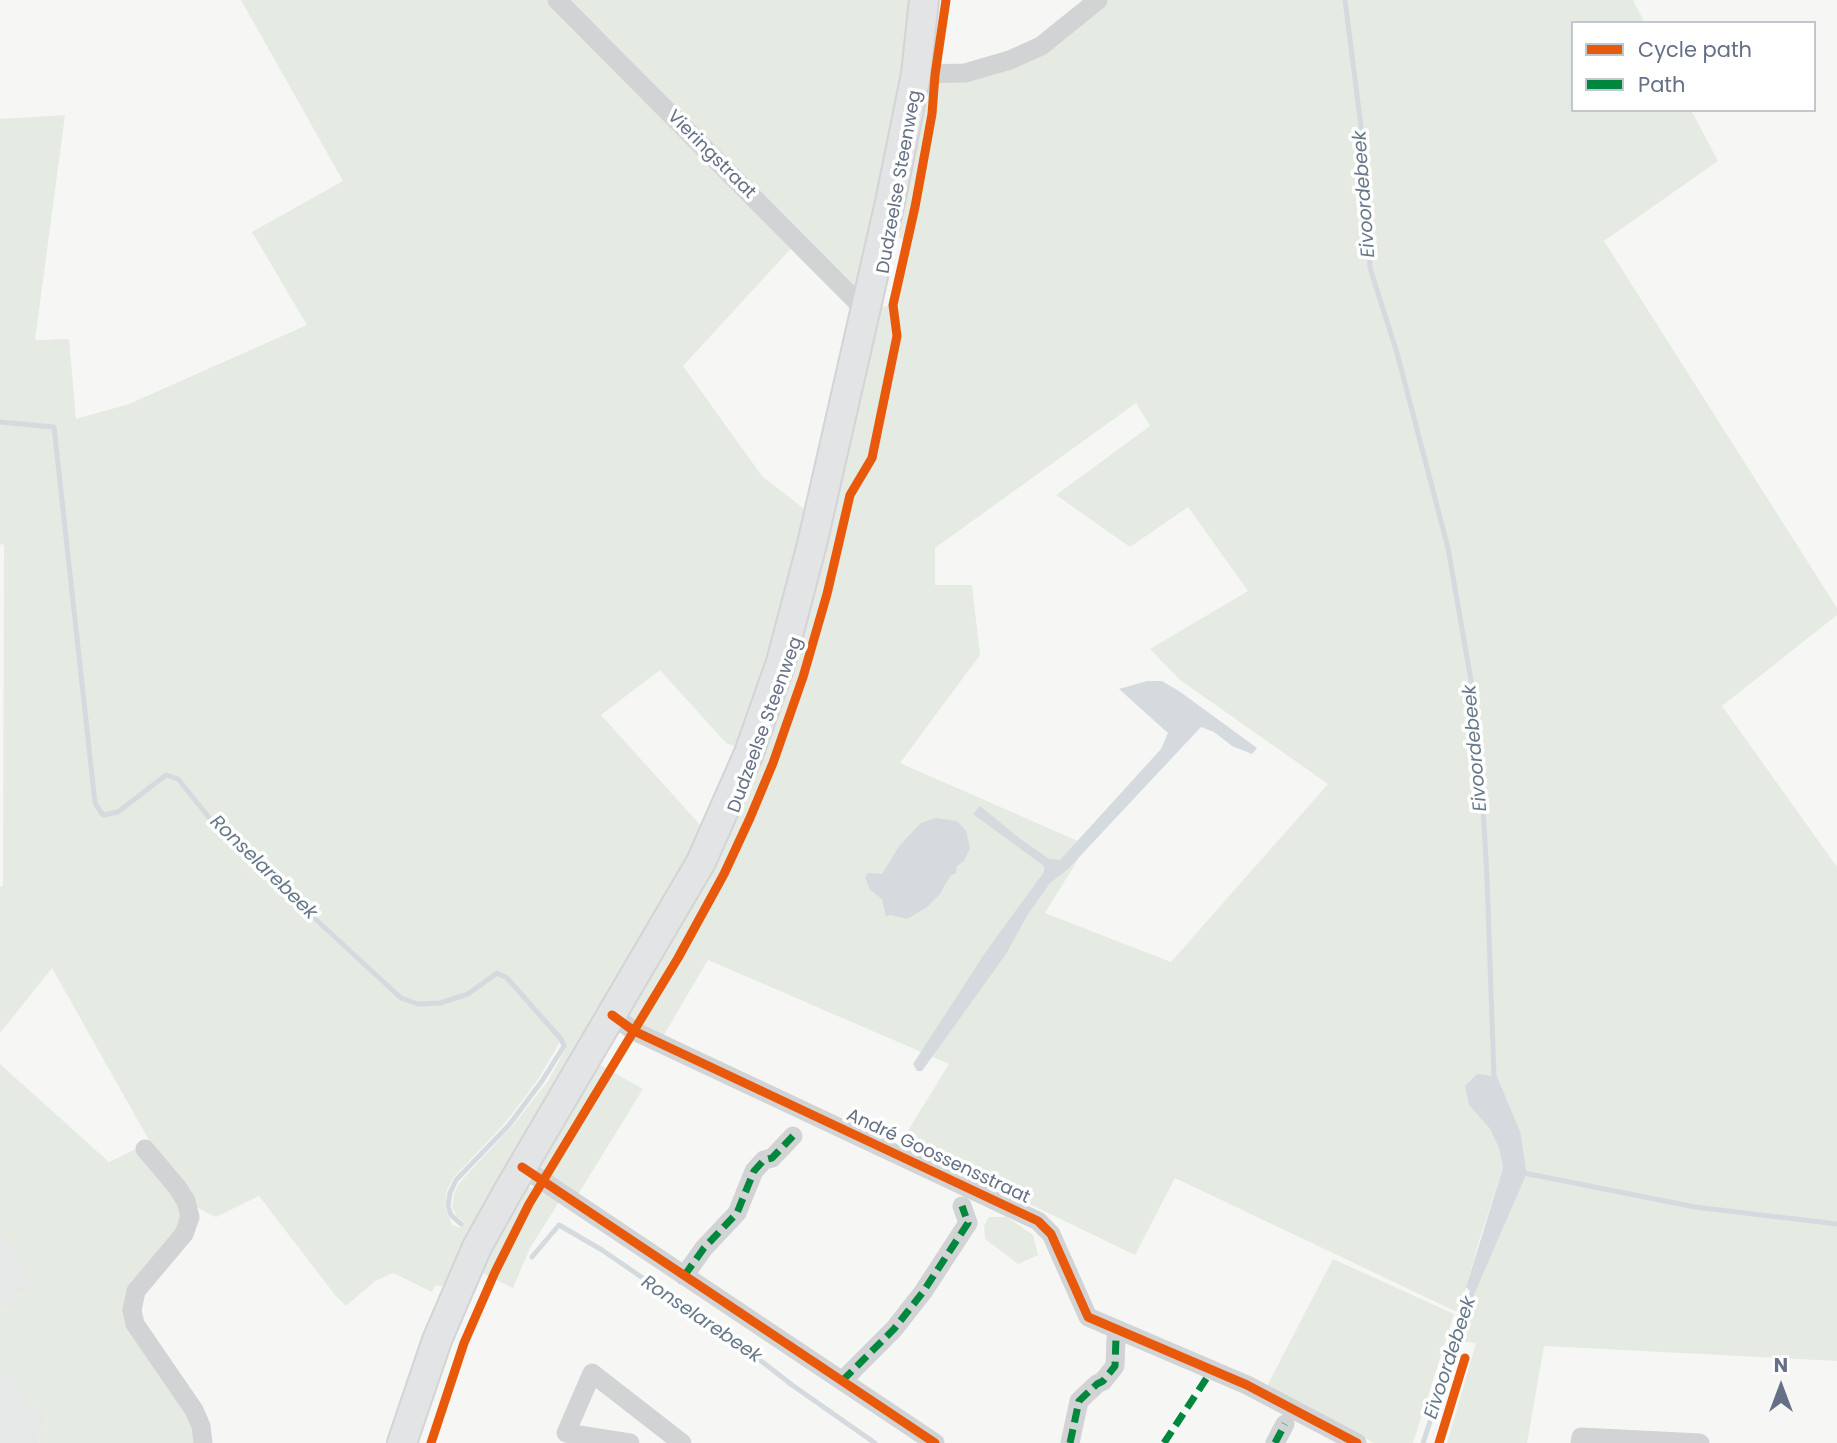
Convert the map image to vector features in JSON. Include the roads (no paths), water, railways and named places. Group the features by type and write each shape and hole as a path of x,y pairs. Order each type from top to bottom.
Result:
{"main road":[{"name":"Dudzeelse Steenweg","path":"402,1443 437,1340 477,1247 701,862 756,735 781,662 812,544 916,74 924,0"}],"street":[{"name":"Vieringstraat","path":"557,0 865,310"},
{"path":"916,74 965,73 1010,60 1041,46 1098,0"},
{"name":"André Goossensstraat","path":"612,1015 634,1031 1038,1222 1051,1234 1088,1317 1247,1385 1357,1443"},
{"path":"684,1276 704,1248 737,1213 754,1171 764,1160 772,1158 793,1136"},
{"path":"145,1149 177,1187 186,1201 190,1217 184,1234 136,1291 132,1310 135,1324 194,1410 201,1426 203,1443"},
{"path":"522,1167 934,1443"},
{"name":"André Goossensstraat","path":"842,1381 894,1329 923,1292 968,1223 962,1206"},
{"path":"1070,1443 1079,1401 1103,1381 1115,1366 1116,1338"},
{"path":"630,1443 566,1433 592,1373 682,1443"},
{"path":"1275,1443 1285,1424"},
{"path":"1580,1443 1581,1437 1700,1443"}],"waterway":[{"name":"Eivoordebeek","path":"1345,0 1365,158 1370,268 1397,353 1448,548 1478,721 1494,1076 1518,1133 1524,1173 1472,1293 1423,1443"},
{"name":"Ronselarebeek","path":"0,422 54,427 95,803 103,815 118,812 166,775 178,779 220,831 401,998 418,1004 440,1003 468,994 497,973 507,978 561,1039 564,1046 542,1081 509,1125 456,1180 448,1206 451,1215 461,1224"},
{"path":"1524,1173 1695,1207 1837,1224"},
{"name":"Ronselarebeek","path":"532,1257 559,1225 602,1250 742,1346 875,1443"}]}
